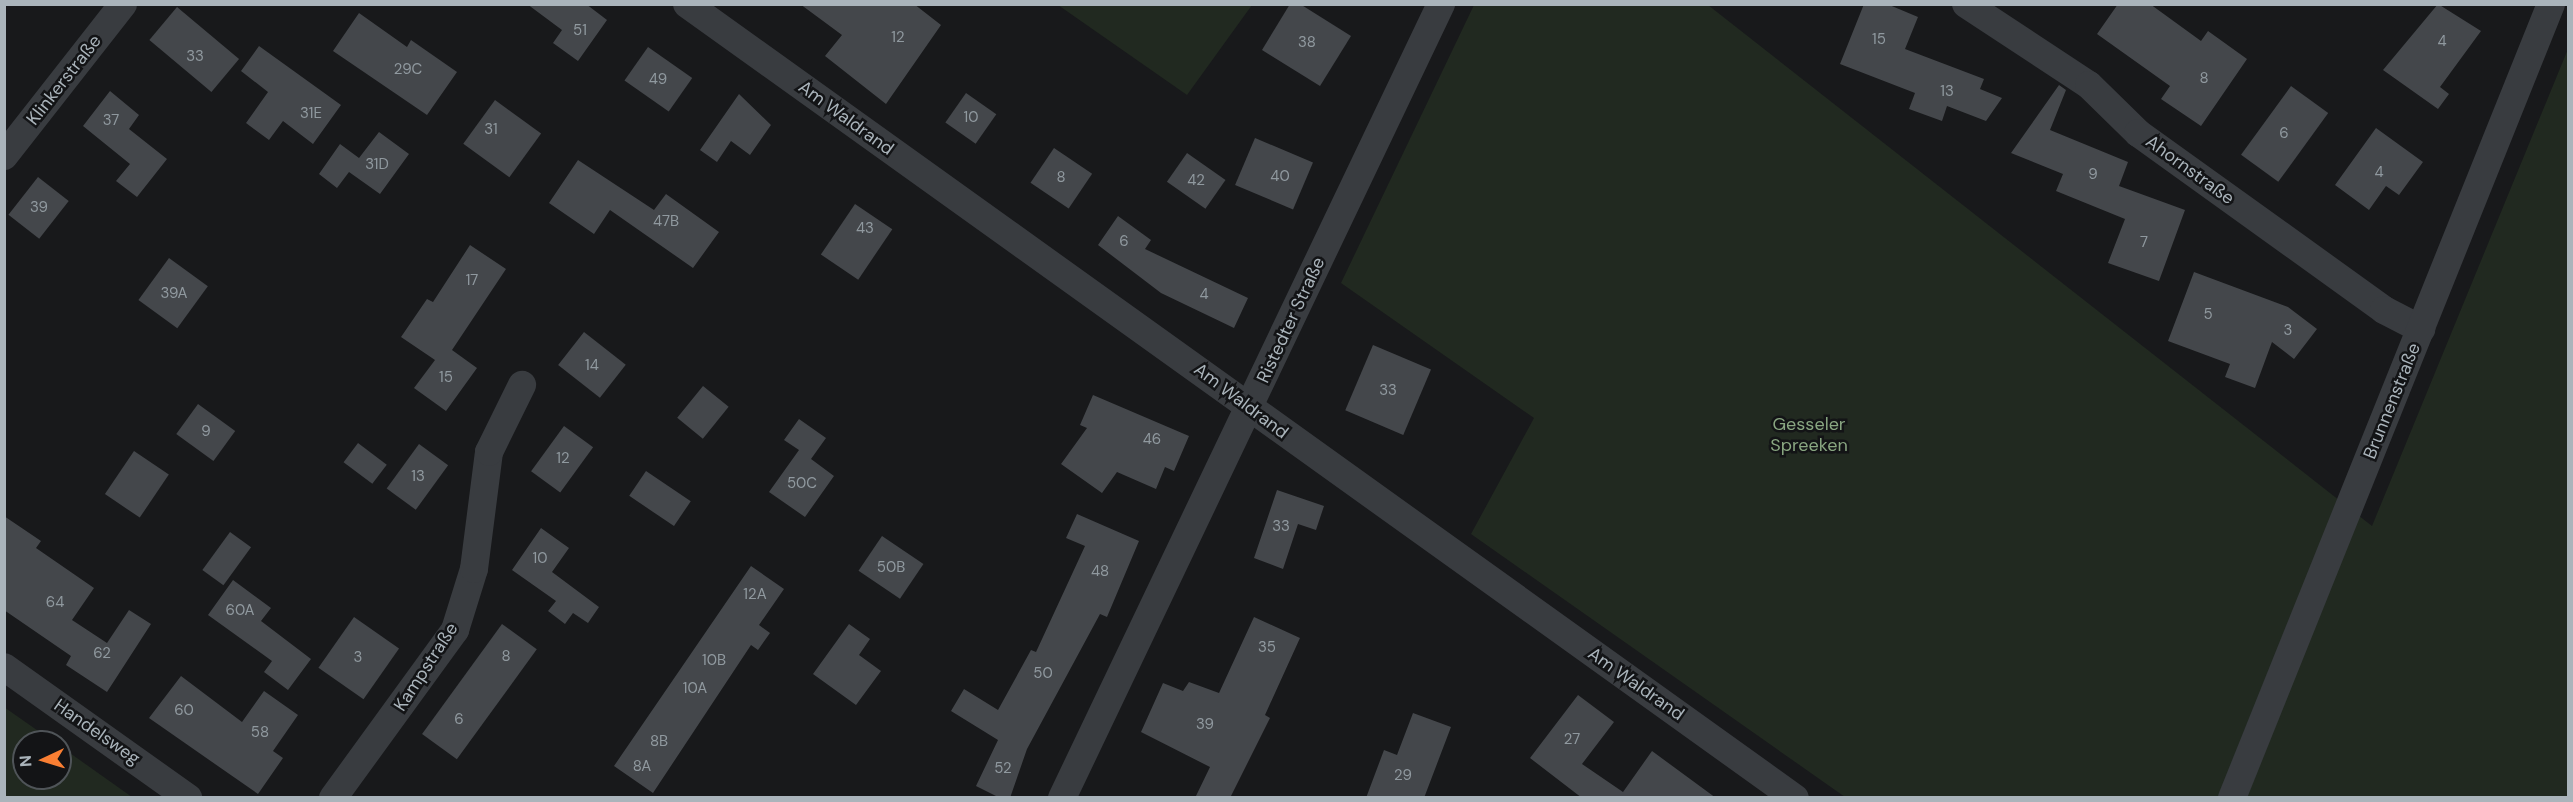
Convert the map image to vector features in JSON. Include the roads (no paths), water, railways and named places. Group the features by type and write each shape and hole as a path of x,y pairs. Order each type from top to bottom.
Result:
{"street":[{"name":"Klinkerstraße","path":"4,156 123,4"},
{"name":"Am Waldrand","path":"687,4 1794,798"},
{"name":"Ristedter Straße","path":"1062,798 1250,408 1440,4"},
{"name":"Ahornstraße","path":"1966,4 2089,85 2138,133 2384,310 2421,329"},
{"name":"Brunnenstraße","path":"2232,798 2551,4"},
{"name":"Kampstraße","path":"333,798 455,630 474,569 489,452 522,385"},
{"name":"Handelsweg","path":"4,667 188,798"}],"park label":[{"name":"Gesseler Spreeken","path":"1809,435"}]}
